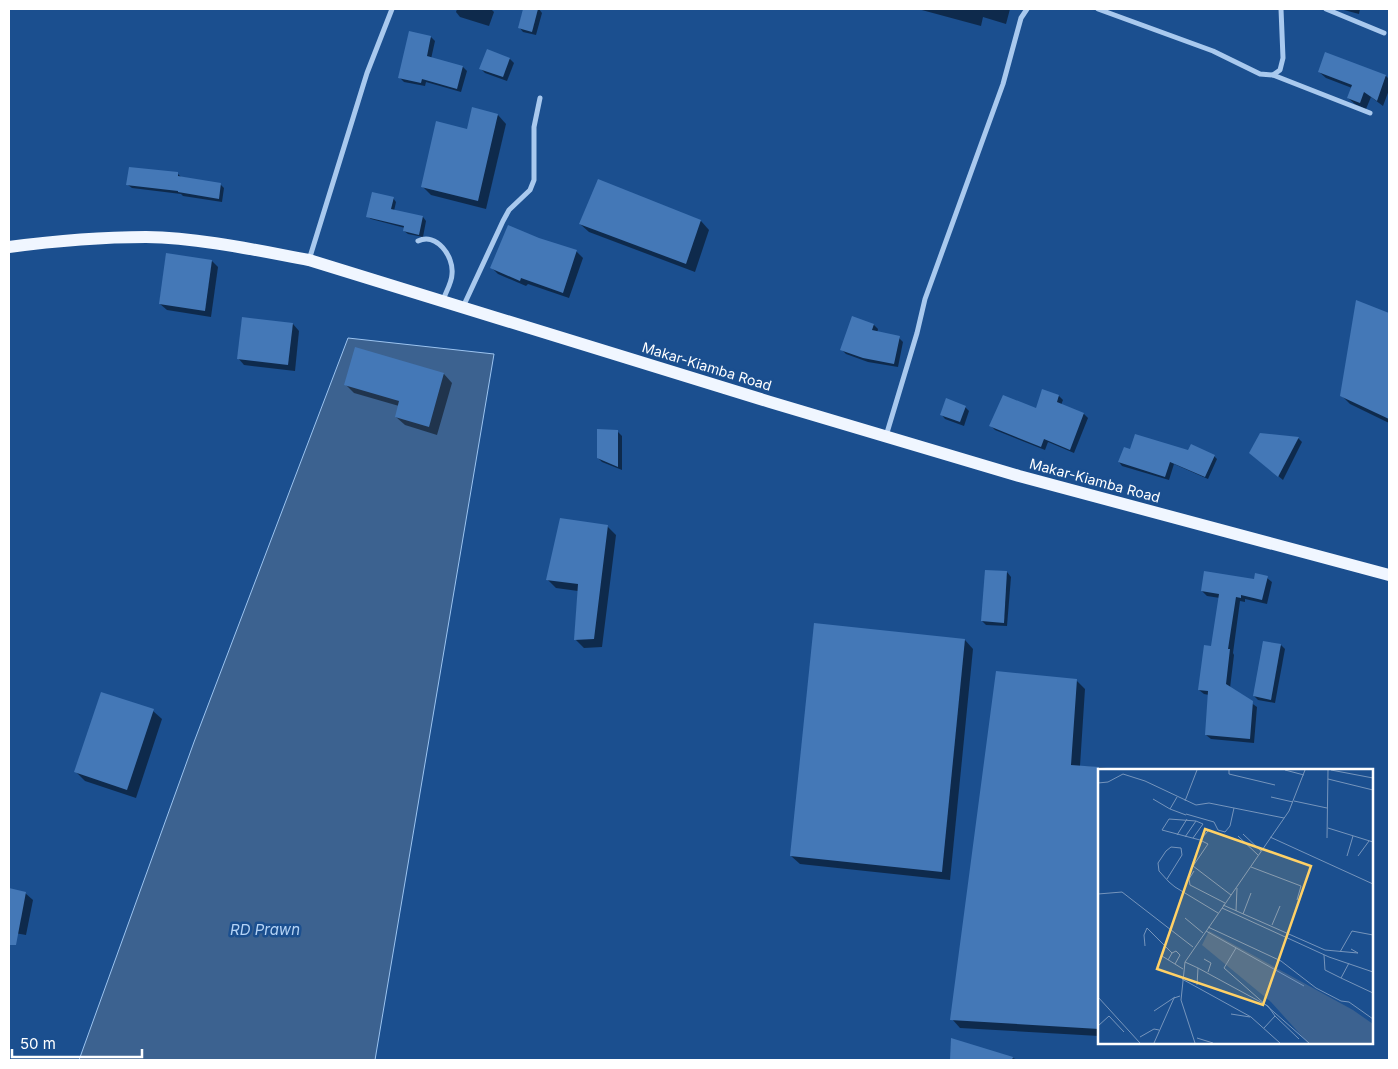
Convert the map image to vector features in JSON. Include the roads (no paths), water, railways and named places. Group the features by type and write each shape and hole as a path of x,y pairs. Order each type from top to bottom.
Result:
{"main road":[{"name":"Makar-Kiamba Road","path":"9,247 75,239 148,238 231,245 308,260 1019,476 1389,575"}],"street":[{"path":"308,260 367,73 392,9"},
{"path":"886,436 918,333 925,299 1003,84 1020,18 1027,9"},
{"path":"1098,9 1213,51 1260,74 1273,75 1370,113"},
{"path":"1273,75 1280,70 1283,58 1281,9"},
{"path":"1326,9 1384,33"},
{"path":"463,307 503,221 510,210 530,190 534,180 534,127 540,98"},
{"path":"418,241 425,238 432,240 442,248 450,261 452,273 443,301"}],"water":[{"name":"RD Prawn","path":"348,338 494,354 375,1060 79,1060 194,742"}]}
